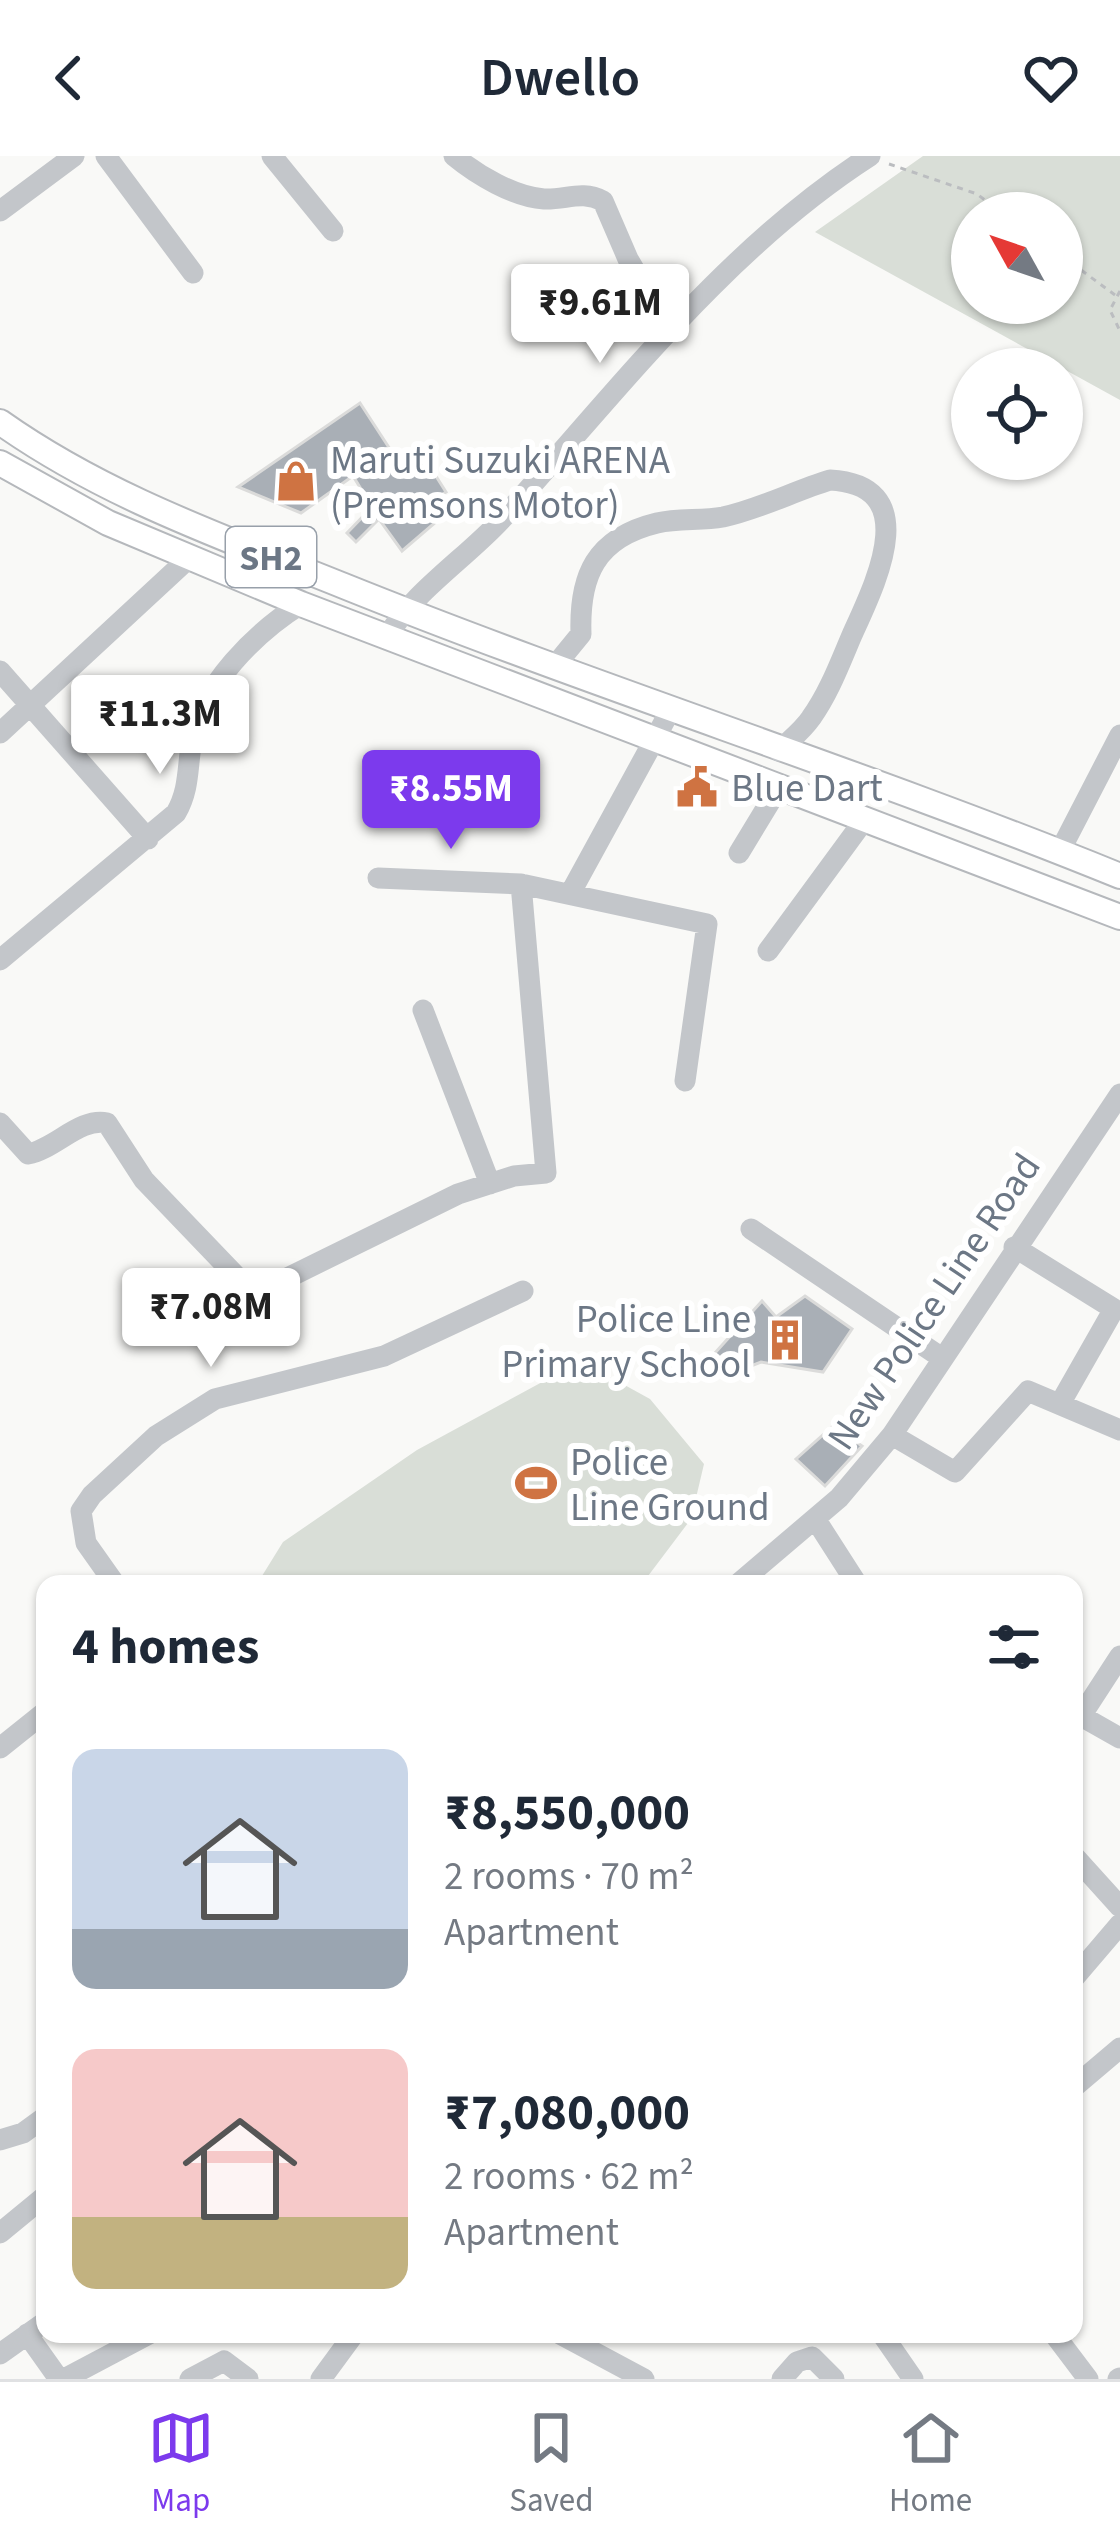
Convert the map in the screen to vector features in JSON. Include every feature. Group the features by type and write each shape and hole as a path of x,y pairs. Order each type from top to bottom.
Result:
{"main road":[{"name":"SH2","path":"4,432 119,496 403,610 1120,876"},
{"name":"SH2","path":"0,463 54,496 301,604 1120,917"}],"street":[{"path":"0,211 74,156"},
{"path":"106,156 193,273"},
{"path":"454,156 475,172 534,198 578,194 603,201 628,260 670,330"},
{"path":"388,636 403,610 446,577 499,523 670,330 751,249 874,156"},
{"path":"281,159 333,231"},
{"path":"554,667 580,634 578,599 590,567 633,531 656,523 719,518 830,480 849,481 865,488 886,522 881,568 829,688 810,720 779,752"},
{"path":"0,733 189,557"},
{"path":"0,960 148,839 184,798 191,742 211,693 272,622 301,604"},
{"path":"0,671 148,839"},
{"path":"572,892 670,711"},
{"path":"1060,851 1120,735"},
{"path":"740,853 779,788"},
{"path":"768,951 865,819"},
{"path":"378,878 520,884 707,924 686,1082"},
{"path":"0,1123 28,1154 48,1149 88,1124 107,1124 144,1180 238,1278 254,1285 296,1277 396,1221 490,1184 546,1173 520,884"},
{"path":"423,1010 490,1184"},
{"name":"New Police Line Road","path":"749,1575 816,1520 892,1435 1120,1094"},
{"path":"751,1228 942,1358"},
{"path":"1014,1247 1114,1309 1061,1402"},
{"path":"109,1575 86,1543 81,1511 108,1480 188,1413 246,1388 384,1356 523,1292"},
{"path":"892,1435 955,1472 1028,1391 1120,1430"},
{"path":"816,1520 850,1575"},
{"path":"1083,1706 1120,1656"},
{"path":"1083,1717 1120,1738"},
{"path":"0,1748 36,1719"},
{"path":"1083,1866 1120,1907"},
{"path":"1083,1967 1120,1924"},
{"path":"1083,2079 1120,2048"},
{"path":"0,2140 36,2124"},
{"path":"0,2233 36,2203"},
{"path":"0,2354 36,2328"},
{"path":"45,2343 67,2378 131,2343"},
{"path":"321,2379 347,2343"},
{"path":"577,2343 644,2379"},
{"path":"888,2343 914,2379"},
{"path":"1061,2343 1088,2379"},
{"path":"782,2379 797,2362 812,2357 834,2379"},
{"path":"190,2379 224,2361 248,2379"}],"path":[{"path":"874,156 899,171 970,192"},
{"path":"1083,270 1118,293 1110,310 1120,331"}],"shaded area":[{"path":"923,156 1120,156 1120,400 1083,380 1083,348 1026,348 982,324 1083,324 1083,192 951,192 951,307 815,232"},
{"name":"Police Line Ground","path":"581,1361 650,1399 704,1464 691,1519 649,1575 263,1575 283,1542 417,1450"}],"building":[{"name":"Maruti Suzuki ARENA (Premsons Motor)","path":"360,403 401,466 422,454 446,492 425,506 437,521 402,551 379,519 356,542 347,533 372,507 353,476 301,513 238,487"},
{"name":"Police Line Primary School","path":"805,1296 852,1329 823,1372 761,1362 738,1371 714,1354 762,1301 776,1317"},
{"path":"833,1426 862,1446 825,1486 796,1459"}],"place":[{"name":"Maruti Suzuki ARENA (Premsons Motor)","path":"296,481"},
{"name":"Blue Dart","path":"697,787"},
{"name":"Police Line Primary School","path":"785,1340"},
{"name":"Police Line Ground","path":"536,1483"}]}
